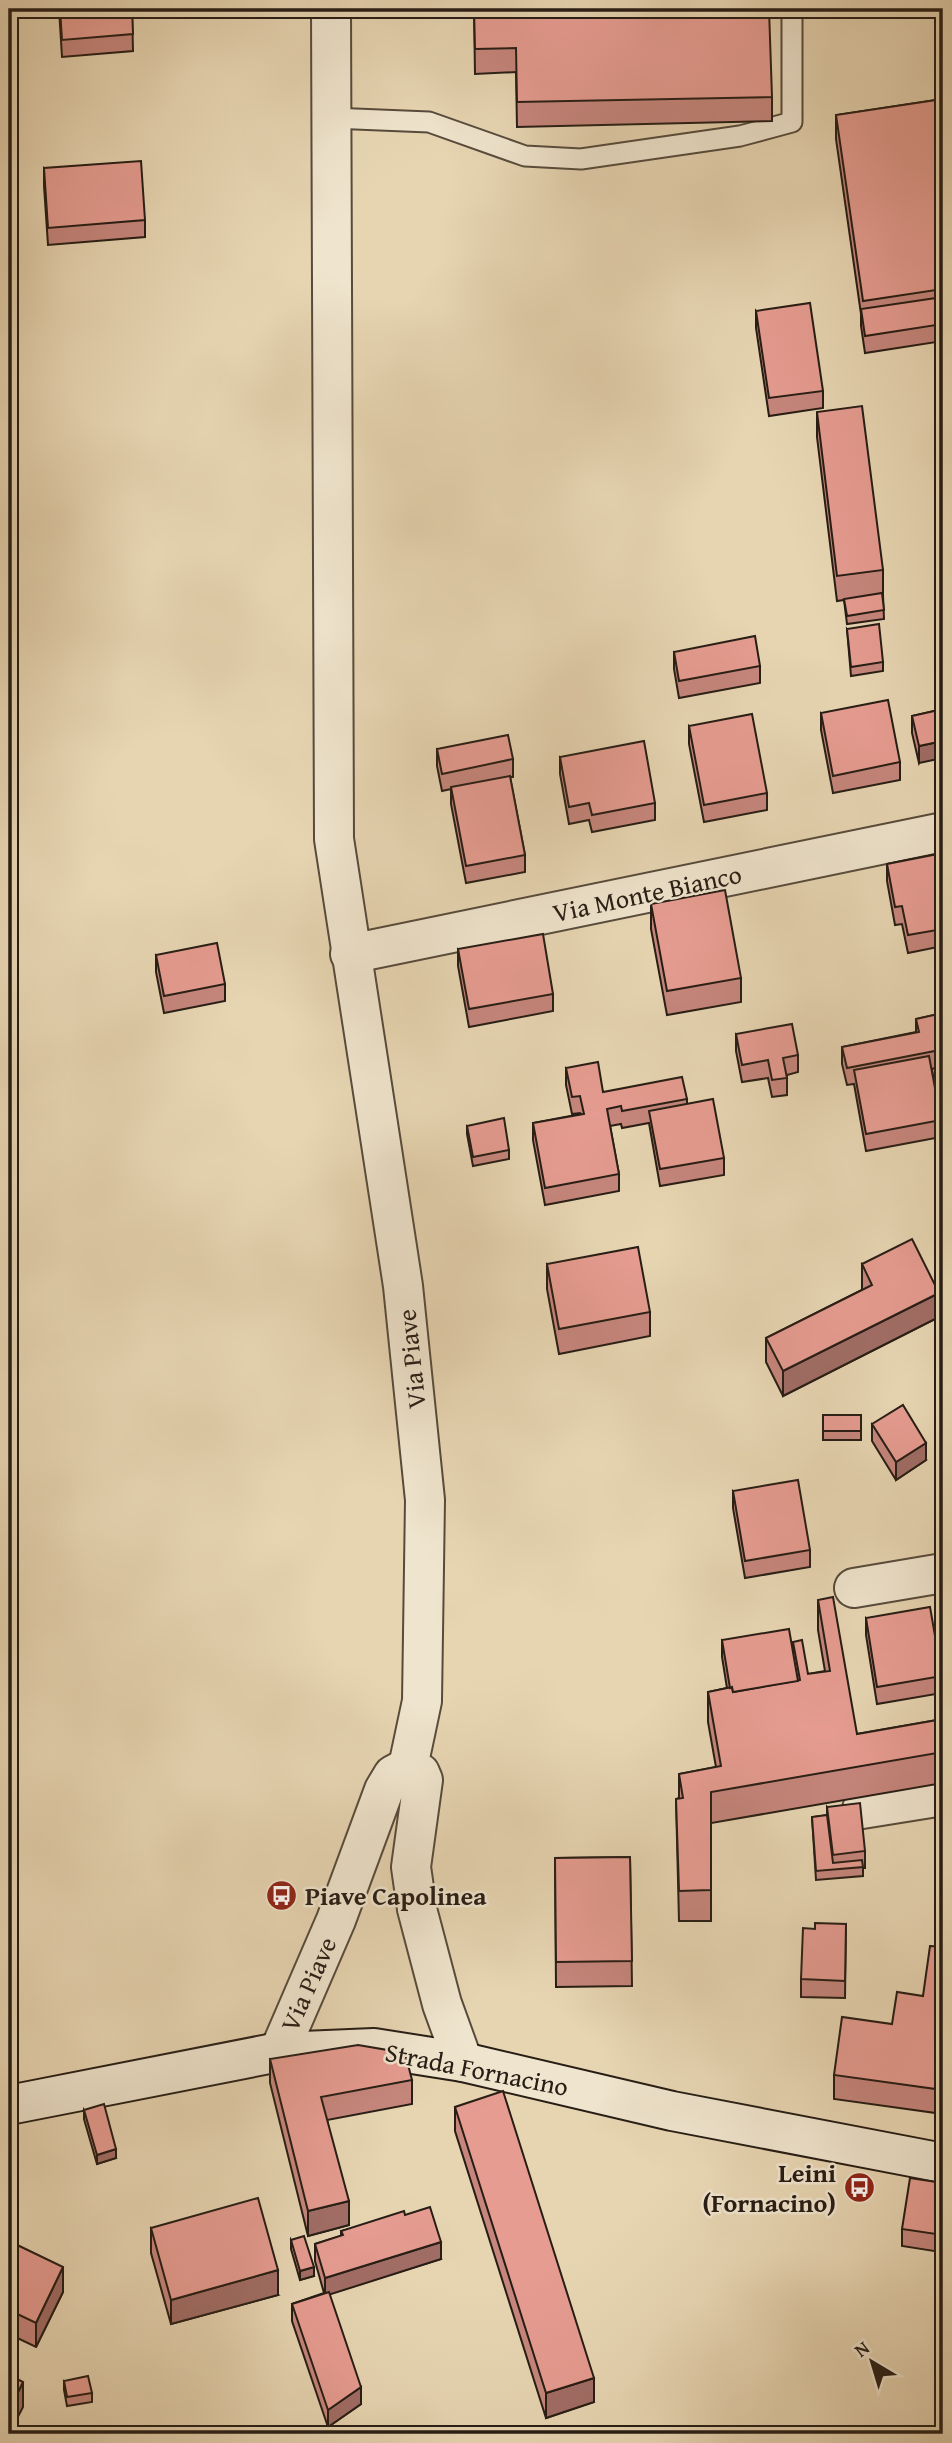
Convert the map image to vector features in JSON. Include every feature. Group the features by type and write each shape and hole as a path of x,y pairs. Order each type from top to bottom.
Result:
{"street":[{"name":"Via Piave","path":"278,2052 336,1920 384,1790 393,1775 408,1767 422,1701 425,1500 403,1286 334,839 331,9"},
{"name":"Via Monte Bianco","path":"350,954 943,832"},
{"path":"854,1588 943,1573"},
{"path":"408,1767 420,1773 423,1780 411,1867 417,1909 442,2004 463,2062"},
{"path":"862,1809 943,1796"},
{"name":"Strada Fornacino","path":"9,2105 278,2052 373,2049 463,2062 672,2111 943,2164"}],"lane":[{"path":"331,118 429,122 525,156 581,159 740,136 792,122 792,9"}],"building":[{"path":"60,9 132,9 133,34 62,40"},
{"path":"474,9 769,9 772,97 517,102 516,48 475,49"},
{"path":"943,99 943,289 863,301 836,115"},
{"path":"141,161 145,220 48,228 44,168"},
{"path":"943,297 943,324 865,336 861,309"},
{"path":"810,303 823,391 769,398 756,311"},
{"path":"862,406 883,570 837,576 817,412"},
{"path":"882,593 884,610 847,616 844,599"},
{"path":"879,624 883,662 851,667 847,629"},
{"path":"755,636 760,666 679,681 674,652"},
{"path":"888,700 900,762 833,776 821,713"},
{"path":"943,709 943,741 919,746 912,716"},
{"path":"752,714 767,793 704,805 689,726"},
{"path":"508,735 513,759 442,774 437,749"},
{"path":"644,741 655,803 592,815 589,803 569,807 560,757"},
{"path":"510,776 525,855 466,866 451,787"},
{"path":"943,853 943,929 908,935 902,906 895,907 887,864"},
{"path":"725,890 741,978 667,991 651,904"},
{"path":"543,934 553,994 469,1009 458,949"},
{"path":"217,943 225,984 164,996 156,955"},
{"path":"943,1013 943,1061 938,1063 935,1051 847,1068 842,1047 919,1032 916,1019"},
{"path":"792,1024 798,1055 783,1058 787,1078 772,1080 768,1060 742,1065 736,1034"},
{"path":"929,1056 941,1120 866,1134 854,1070"},
{"path":"598,1062 603,1092 682,1077 687,1099 622,1111 621,1106 607,1109 619,1174 545,1188 533,1123 584,1114 580,1096 572,1097 566,1068"},
{"path":"713,1099 724,1158 660,1169 649,1111"},
{"path":"504,1118 509,1150 473,1157 467,1126"},
{"path":"912,1239 939,1293 783,1371 766,1338 872,1285 862,1264"},
{"path":"638,1247 650,1312 559,1329 547,1264"},
{"path":"903,1405 926,1443 896,1462 872,1424"},
{"path":"823,1415 861,1415 861,1431 823,1431"},
{"path":"798,1480 810,1550 745,1561 733,1491"},
{"path":"833,1597 857,1734 943,1719 943,1752 711,1792 711,1890 679,1891 676,1799 683,1798 679,1774 721,1766 708,1692 732,1687 733,1692 800,1680 793,1642 802,1640 808,1674 830,1671 818,1600"},
{"path":"930,1607 942,1676 877,1687 866,1618"},
{"path":"789,1629 798,1681 733,1692 732,1687 730,1688 722,1640"},
{"path":"860,1803 865,1851 833,1855 827,1807"},
{"path":"827,1815 833,1863 862,1860 863,1867 816,1871 812,1817"},
{"path":"943,1834 943,1870 937,1870 935,1835"},
{"path":"630,1857 632,1961 556,1962 555,1858"},
{"path":"815,1923 846,1924 845,1981 801,1979 803,1928 815,1929"},
{"path":"930,1946 943,1947 943,2090 834,2075 842,2017 892,2024 897,1992 923,1996"},
{"path":"358,2045 405,2053 412,2080 321,2097 349,2201 308,2211 270,2059"},
{"path":"503,2091 594,2378 546,2393 455,2107"},
{"path":"104,2104 116,2149 97,2155 84,2110"},
{"path":"910,2178 943,2183 943,2235 902,2229"},
{"path":"258,2198 278,2270 171,2300 151,2228"},
{"path":"430,2207 441,2242 325,2278 315,2244 343,2235 341,2231 404,2211 405,2215"},
{"path":"304,2236 314,2267 300,2271 291,2240"},
{"path":"9,2241 63,2267 36,2323 9,2310"},
{"path":"329,2292 361,2387 328,2410 292,2304"},
{"path":"9,2375 23,2382 9,2411"},
{"path":"88,2376 92,2393 67,2397 64,2381"}],"place":[{"name":"Piave Capolinea","path":"282,1895"},
{"name":"Leini (Fornacino)","path":"859,2187"}]}
